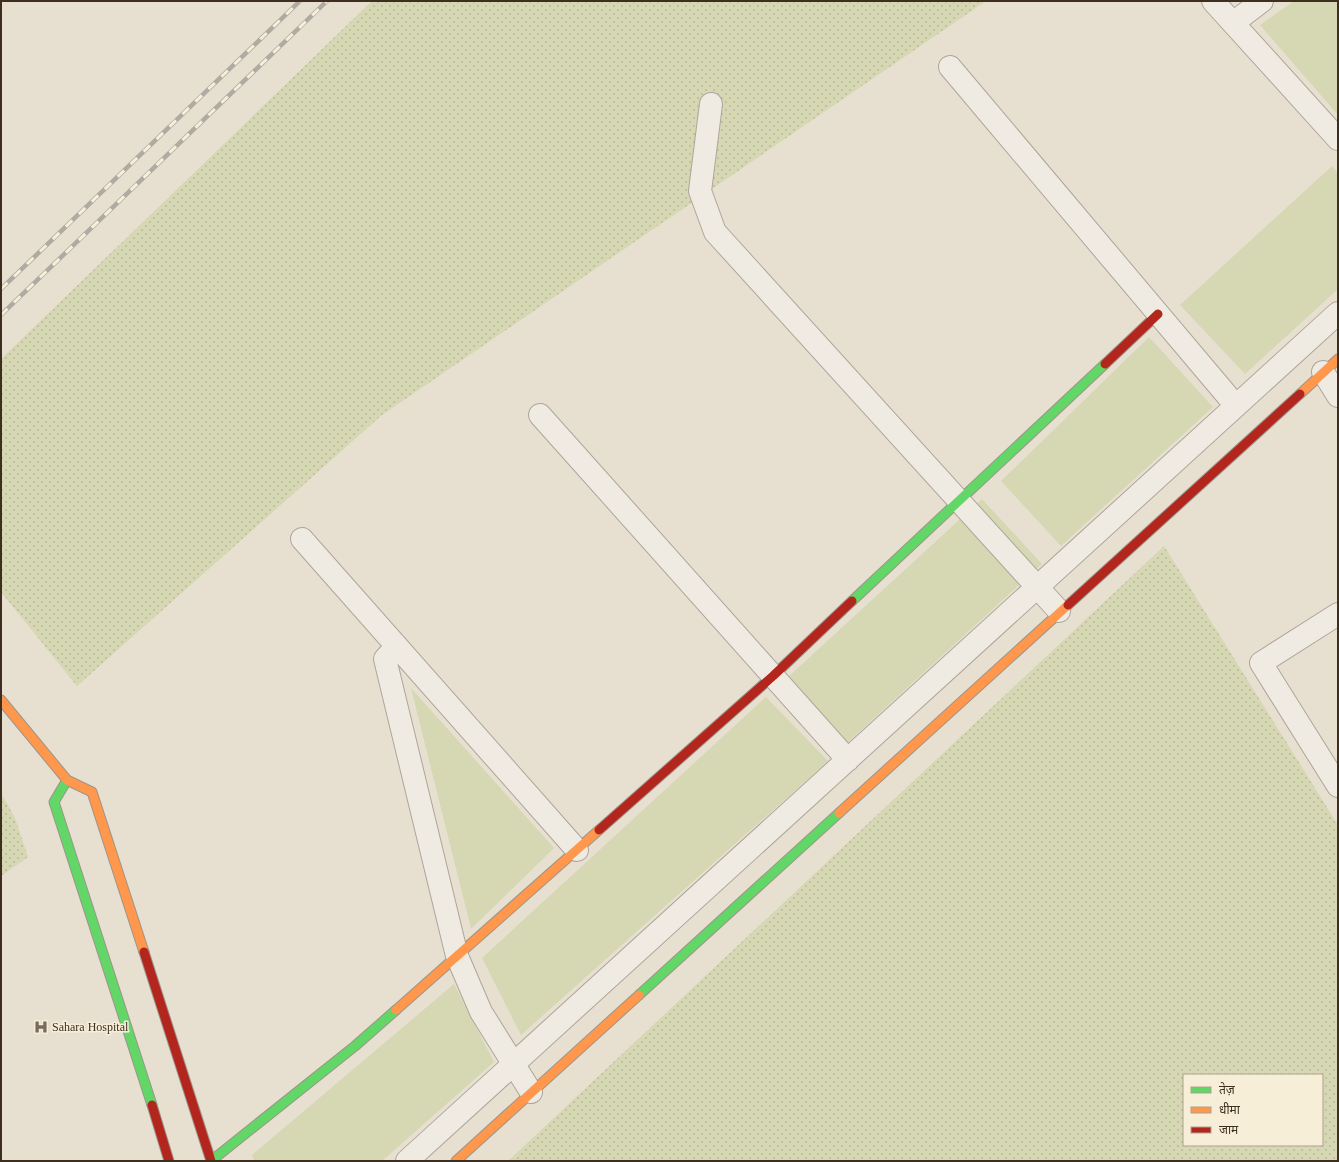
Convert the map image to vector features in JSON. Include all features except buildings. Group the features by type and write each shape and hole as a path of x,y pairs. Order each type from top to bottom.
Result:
{"street":[{"path":"1213,1 1338,139"},
{"path":"1233,22 1262,1"},
{"path":"950,67 1236,406"},
{"path":"711,104 700,191 715,232 1059,611"},
{"path":"407,1161 1338,313"},
{"path":"1,700 67,780 92,792 211,1161 355,1046 773,676 1158,314"},
{"path":"456,1161 1331,365 1338,396"},
{"path":"540,415 848,760"},
{"path":"302,539 577,850"},
{"path":"1338,614 1261,663 1338,786"},
{"path":"397,646 385,659 457,956 481,1012 531,1092"},
{"path":"67,780 54,802 143,1074 169,1161"}],"green space":[{"path":"372,1 986,1 382,415 77,686 1,592 1,359"},
{"path":"1294,1 1338,1 1338,115 1260,25"},
{"path":"1332,166 1338,173 1338,289 1245,374 1180,305"},
{"path":"1149,337 1213,407 1061,546 1001,481"},
{"path":"982,499 1042,564 848,742 788,677"},
{"path":"1164,546 1338,825 1338,1161 508,1161"},
{"path":"411,688 554,848 471,929"},
{"path":"766,697 828,761 521,1035 482,958"},
{"path":"1,793 15,818 28,857 1,876"},
{"path":"454,984 494,1062 382,1161 254,1161 252,1155"}],"railway":[{"path":"1,289 300,1"},
{"path":"1,315 327,1"}],"traffic: fast":[{"path":"852,601 1105,364"},
{"path":"67,780 54,802 152,1105"},
{"path":"639,995 839,813"},
{"path":"211,1161 355,1046 396,1010"}],"traffic: slow":[{"path":"1300,394 1338,359"},
{"path":"839,813 1068,605"},
{"path":"1,700 67,780 92,792 144,952"},
{"path":"396,1010 599,830"},
{"path":"456,1161 639,995"}],"traffic: jam":[{"path":"1105,364 1158,314"},
{"path":"1068,605 1300,394"},
{"path":"599,830 773,676 852,601"},
{"path":"144,952 211,1161"},
{"path":"152,1105 169,1161"}],"place":[{"name":"Sahara Hospital","path":"41,1027"}]}
